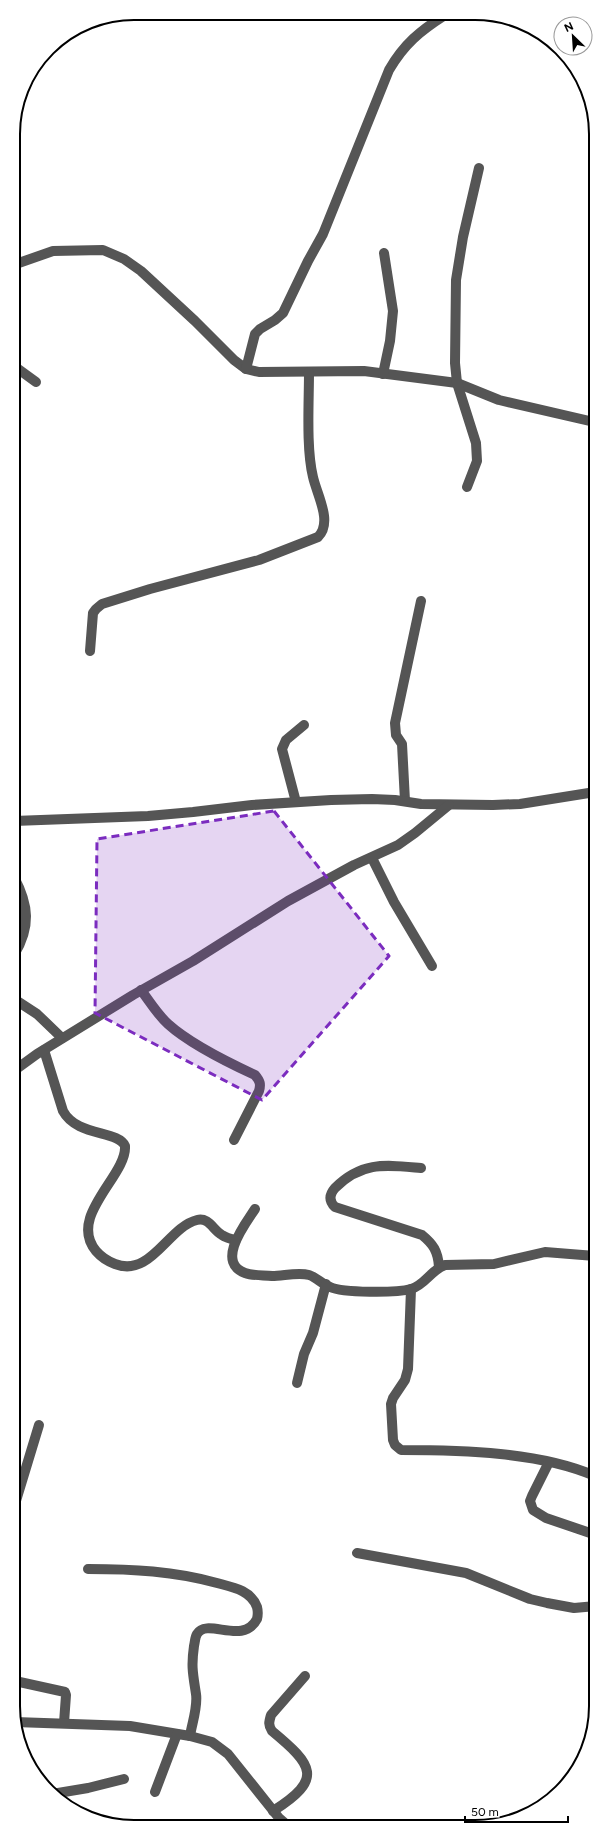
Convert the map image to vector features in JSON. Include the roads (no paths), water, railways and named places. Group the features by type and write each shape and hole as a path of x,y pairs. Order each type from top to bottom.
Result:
{"street":[{"path":"246,369 255,334 283,313 308,261 324,234 389,70 398,53 409,41 437,20"},
{"path":"467,487 476,461 476,443 457,383 454,363 456,280 463,236 479,168"},
{"path":"20,262 53,251 103,250 124,259 141,271 195,321 234,360 246,369 259,372 364,371 457,383 499,400 589,421"},
{"path":"384,253 393,312 384,374"},
{"path":"20,370 36,382"},
{"path":"90,651 93,613 102,604 150,589 259,560 318,537 323,532 324,516 312,474 310,456 308,372"},
{"path":"405,801 402,744 396,735 395,723 421,601"},
{"path":"296,802 282,749 286,740 304,725"},
{"path":"20,821 148,816 252,805 372,799 449,805 520,804 589,793"},
{"path":"20,1066 62,1038 141,990 193,961 288,901 398,845 449,805"},
{"path":"372,858 394,902 432,966"},
{"path":"20,889 27,908 27,917 23,937 20,943"},
{"path":"141,990 155,1010 169,1025 199,1045 255,1075 258,1079 261,1084 259,1091 234,1140"},
{"path":"20,1004 37,1014 62,1038"},
{"path":"44,1050 63,1111 67,1119 82,1128 120,1139 125,1146 120,1162 89,1219 89,1236 94,1249 102,1259 119,1266 133,1266 145,1261 178,1231 198,1220 204,1220 213,1225 222,1236 236,1240"},
{"path":"421,1168 381,1165 368,1167 344,1179 333,1190 330,1195 330,1201 334,1207 422,1235 433,1244 438,1256 439,1267"},
{"path":"256,1209 236,1240 232,1249 234,1262 239,1269 246,1273 272,1276 307,1274 337,1289 354,1292 411,1289 428,1278 439,1267 445,1265 494,1264 545,1252 557,1251 589,1255"},
{"path":"297,1383 302,1359 313,1333 326,1284"},
{"path":"411,1289 408,1369 405,1380 393,1398 391,1404 394,1445 402,1450 432,1450 531,1457 589,1474"},
{"path":"20,1488 39,1425"},
{"path":"549,1462 530,1501 533,1510 546,1518 589,1533"},
{"path":"357,1553 466,1574 530,1599 547,1604 574,1608 589,1607"},
{"path":"88,1569 133,1569 193,1576 242,1590 253,1600 258,1612 256,1619 251,1625 243,1630 236,1632 207,1628 200,1630 196,1635 191,1665 196,1701 190,1736"},
{"path":"21,1722 130,1726 190,1736 212,1742 228,1754 279,1820 289,1801 305,1785 307,1776 303,1760 272,1731 269,1726 269,1721 271,1715 305,1676"},
{"path":"20,1682 65,1692 64,1723"},
{"path":"155,1792 177,1734"},
{"path":"60,1793 88,1788 124,1779"}]}
